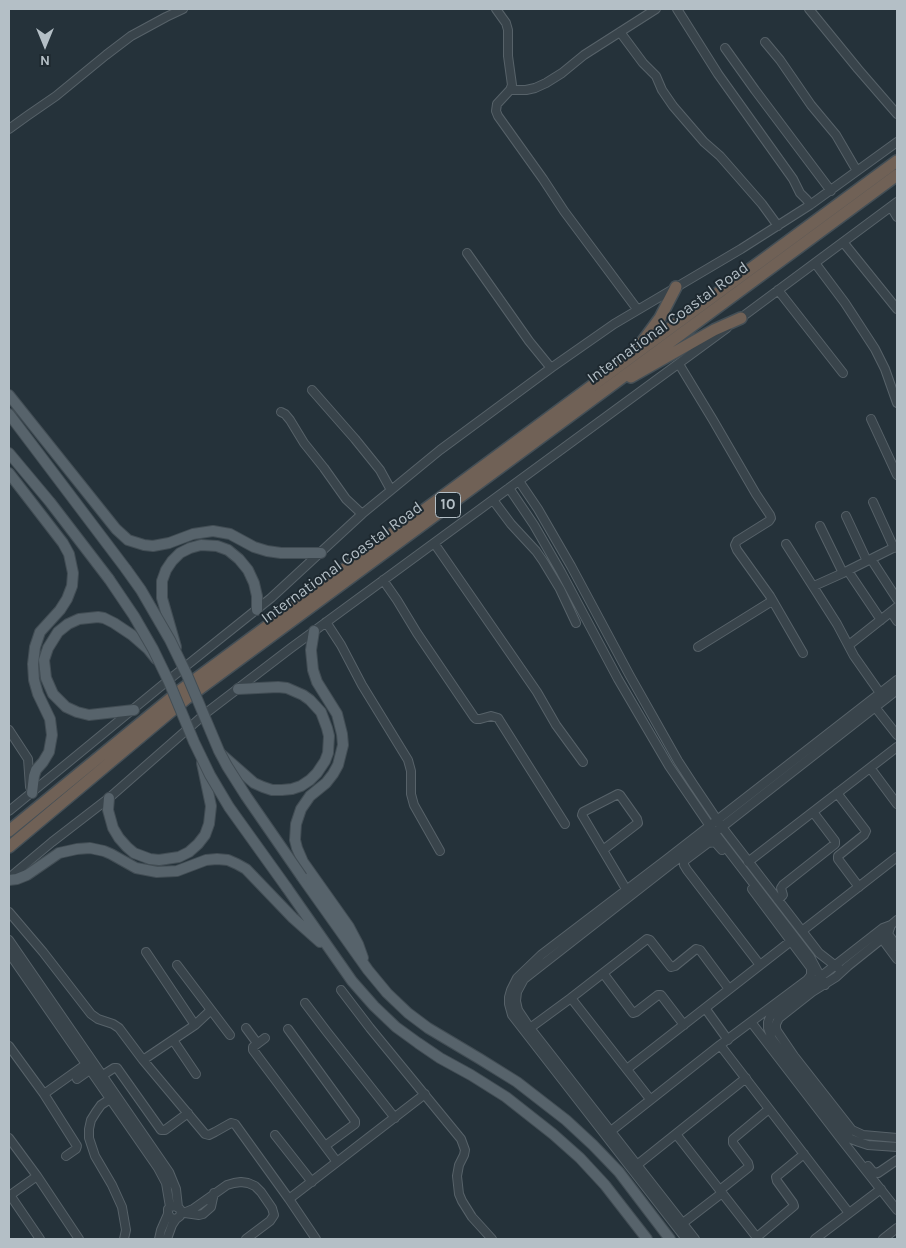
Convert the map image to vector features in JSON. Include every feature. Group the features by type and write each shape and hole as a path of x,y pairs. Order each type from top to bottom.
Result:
{"highway":[{"name":"International Coastal Road","path":"9,831 181,690 897,161"},
{"name":"International Coastal Road","path":"9,846 187,698 897,175"},
{"path":"635,354 660,318 676,287"},
{"path":"603,391 648,368 714,330 740,318"}],"main road":[{"path":"9,395 116,529 128,540 153,546 169,543 194,534 213,531 230,534 247,544 267,551 320,553"},
{"path":"9,414 133,578 179,657 219,751 246,796 368,970 387,993 418,1021 517,1082 566,1120 619,1172 670,1239"},
{"path":"9,453 110,579 134,616 161,666 210,775 229,806 358,988 396,1027 429,1051 512,1101 540,1122 605,1184 647,1239"},
{"path":"9,473 63,543 69,554 73,573 68,599 40,632 35,647 34,680 38,694 50,719 52,736 49,752 36,770 32,793"},
{"path":"179,657 162,592 164,576 172,561 185,550 201,545 217,546 228,550 239,559 252,576 257,596 257,610"},
{"path":"134,710 95,715 77,712 61,703 47,684 44,666 50,642 68,624 79,619 104,618 136,638 148,649 161,666"},
{"path":"314,630 310,650 313,670 317,682 337,714 342,734 342,745 338,765 333,774 326,783 310,796 301,809 296,824 295,840 303,862 354,935 368,970"},
{"path":"219,751 254,783 272,790 292,789 302,786 317,774 328,753 329,736 325,720 316,706 303,695 287,688 278,687 238,689"},
{"path":"109,798 108,810 116,833 134,853 150,859 179,857 194,848 205,835 209,824 211,806 202,759"},
{"path":"9,879 17,879 27,875 59,854 77,848 104,851 136,868 157,872 177,870 206,860 228,860 246,869 293,918 329,948"}],"street":[{"path":"9,130 56,96 131,36 166,16 183,9"},
{"path":"496,9 506,23 508,30 508,56 512,85 496,108 498,116 637,309"},
{"path":"510,90 526,90 546,83 584,55 656,9"},
{"path":"677,9 718,74 810,205"},
{"path":"809,9 897,114"},
{"path":"620,32 643,63 656,76 662,90 673,106 704,142 720,156 762,204 778,226"},
{"path":"766,42 811,105 836,135 857,171"},
{"path":"725,48 754,90 831,191"},
{"path":"9,811 257,610 362,514 440,450 614,324 778,226 831,191 897,142"},
{"path":"9,879 52,842 109,798 206,714 314,630 679,364 894,204 897,217"},
{"path":"843,242 897,309"},
{"path":"467,253 551,368"},
{"path":"815,262 875,348 885,368 897,403"},
{"path":"778,290 843,373"},
{"path":"679,364 751,487 770,515 771,518 768,521 737,540 735,545 766,590 803,653"},
{"path":"312,390 375,464 391,490"},
{"path":"281,412 290,420 304,443 346,499 362,514"},
{"path":"871,419 897,476"},
{"path":"519,481 544,519 678,761 748,862 819,953 842,971"},
{"path":"509,488 534,525 574,594 618,679 669,766 725,849 811,968 812,973 807,980 780,1004 770,1017 766,1036 897,1210"},
{"path":"519,502 529,496"},
{"path":"493,500 543,561 560,589 576,622"},
{"path":"814,586 895,547 873,502"},
{"path":"846,516 869,560 897,599"},
{"path":"534,525 544,519"},
{"path":"820,526 846,572 881,620"},
{"path":"434,543 537,692 556,725 583,762"},
{"path":"786,544 814,586 849,645 897,735"},
{"path":"383,580 474,717 476,719 491,716 498,718 565,824"},
{"path":"698,647 772,601"},
{"path":"849,645 894,610 897,621"},
{"path":"326,622 408,760 411,772 411,794 414,805 440,851"},
{"path":"686,1239 672,1215 527,1030 518,1010 517,992 524,979 544,959 878,700 897,680"},
{"path":"878,700 897,690"},
{"path":"9,730 28,759 32,793"},
{"path":"748,862 897,747"},
{"path":"669,766 678,761"},
{"path":"871,768 897,804"},
{"path":"838,792 866,829 864,835 838,856 838,859 859,886"},
{"path":"603,850 638,823 638,819 618,794 582,813 582,817 628,894"},
{"path":"778,900 783,895 782,885 835,844 835,841 813,812"},
{"path":"712,829 684,861 684,867 760,964"},
{"path":"628,894 695,850 708,843 717,844 725,849 810,957 825,985"},
{"path":"802,931 897,857"},
{"path":"9,912 91,1014 118,1028 206,1134 215,1132 231,1123 235,1124 316,1239"},
{"path":"886,930 897,946"},
{"path":"886,930 897,959"},
{"path":"611,1131 751,1022 820,977 886,930"},
{"path":"791,1058 776,1028 779,1018 812,992 836,977 886,930"},
{"path":"527,1030 648,939 671,967 675,966 693,950 698,949 729,989"},
{"path":"9,940 113,1097 161,1166 169,1172 176,1189 176,1212 168,1239"},
{"path":"627,1069 791,941"},
{"path":"146,952 195,1025"},
{"path":"9,953 91,1065 103,1075 113,1097"},
{"path":"177,965 230,1035"},
{"path":"603,973 633,1013 658,995 661,995 684,1025"},
{"path":"341,990 461,1139 464,1155 459,1165 457,1176 459,1194 472,1217 492,1239"},
{"path":"571,998 650,1100"},
{"path":"305,1003 395,1118"},
{"path":"705,1008 728,1040"},
{"path":"144,1060 195,1025 212,1010"},
{"path":"751,1022 791,1058 839,1114 852,1130 854,1146 873,1172 880,1173 897,1160"},
{"path":"246,1028 257,1043"},
{"path":"288,1029 355,1121 355,1124 325,1146"},
{"path":"527,1030 611,1131 635,1169"},
{"path":"264,1038 253,1047 253,1050 337,1162"},
{"path":"173,1040 196,1074"},
{"path":"720,1045 849,1213"},
{"path":"9,1046 44,1094 77,1146 76,1149 66,1156"},
{"path":"77,1079 91,1065"},
{"path":"44,1094 91,1065"},
{"path":"103,1075 117,1068 161,1130 165,1130 188,1114"},
{"path":"635,1169 746,1078"},
{"path":"289,1199 425,1094"},
{"path":"113,1097 101,1104 96,1112 89,1129 89,1138 94,1156 112,1185 122,1207 126,1230 124,1239"},
{"path":"683,1223 749,1167 733,1143 733,1140 769,1109"},
{"path":"676,1134 757,1238 794,1206 777,1182 776,1177 804,1154"},
{"path":"275,1135 312,1182"},
{"path":"853,1136 897,1138"},
{"path":"853,1136 858,1142 868,1145 897,1147"},
{"path":"9,1138 79,1239"},
{"path":"37,1176 9,1196 40,1239"},
{"path":"176,1212 202,1214 211,1207 214,1193 226,1185 241,1182 248,1183 255,1186 274,1211 272,1218 246,1239"},
{"path":"815,1239 880,1189"},
{"path":"159,1239 160,1230 176,1212"},
{"path":"672,1215 683,1223 696,1239"},
{"path":"883,1239 897,1228"}]}
